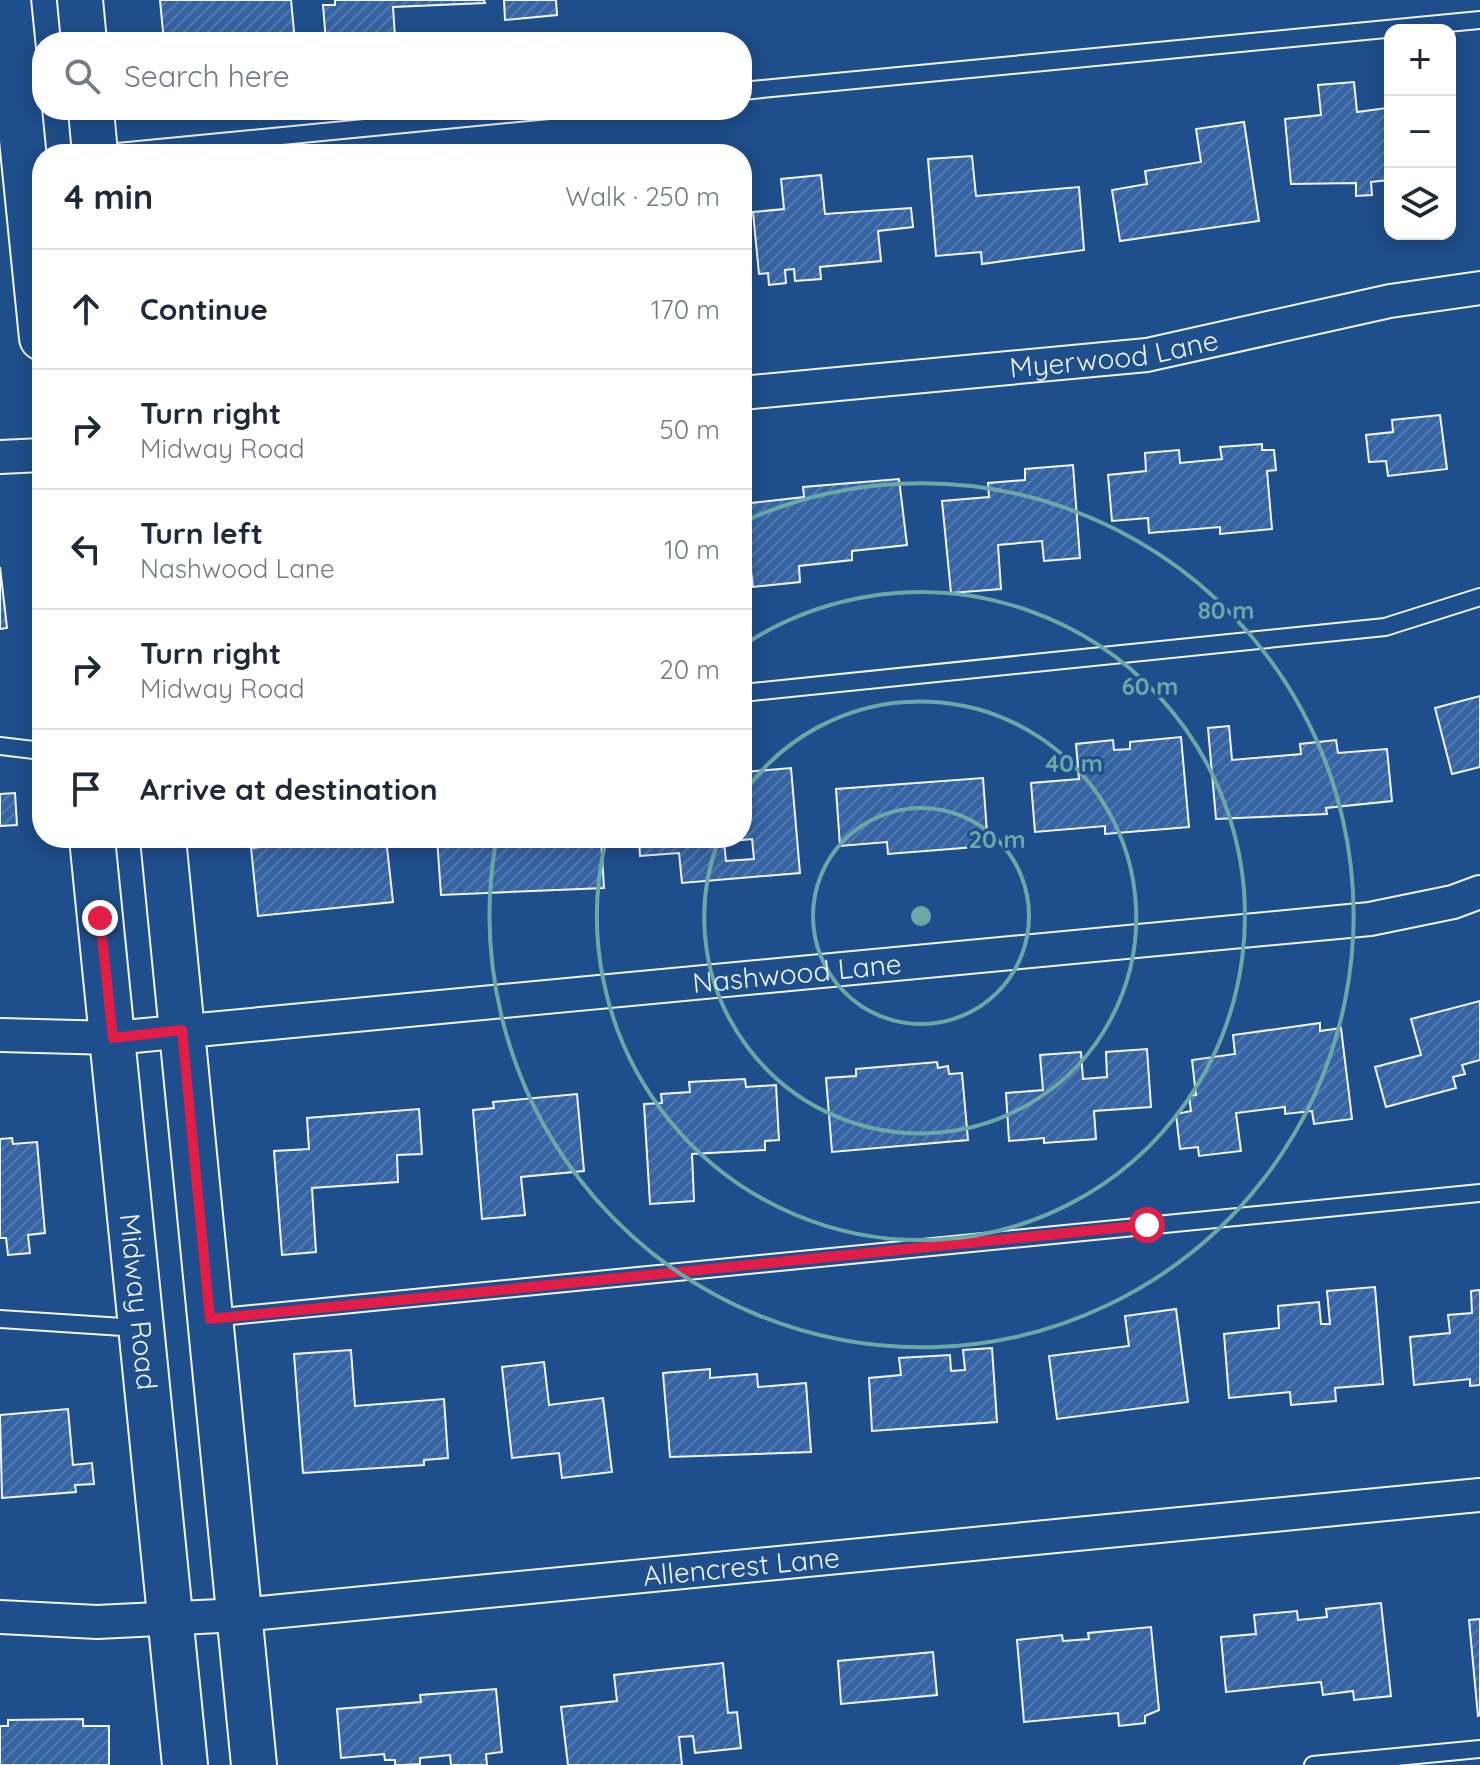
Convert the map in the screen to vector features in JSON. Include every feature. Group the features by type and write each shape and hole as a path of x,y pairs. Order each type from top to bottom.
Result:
{"main road":[{"path":"8,0 18,157 32,263"},
{"path":"80,0 83,32"},
{"path":"92,120 94,144"},
{"name":"Midway Road","path":"93,848 185,1765"},
{"path":"164,848 254,1765"}],"street":[{"name":"Myerwood Lane","path":"752,392 1147,355 1390,301 1480,288"},
{"path":"0,457 32,455"},
{"name":"Nashwood Lane","path":"0,1035 113,1038 1370,919 1453,902 1480,892"},
{"name":"Allencrest Lane","path":"0,1617 97,1622 240,1615 1480,1495"}],"lane":[{"path":"752,90 1480,20"},
{"path":"198,144 446,120"},
{"path":"752,692 1385,627 1480,597"},
{"path":"0,746 32,750"},
{"path":"210,1319 1480,1193"},
{"path":"0,1319 142,1328"},
{"path":"1313,1765 1480,1749"}],"building":[{"path":"160,0 291,0 294,32 163,32"},
{"path":"335,0 484,0 485,3 393,7 395,32 325,32 323,5 335,5"},
{"path":"504,0 556,0 557,15 505,20"},
{"path":"1354,82 1357,112 1384,108 1384,181 1371,182 1372,195 1356,196 1356,183 1291,184 1285,119 1321,115 1318,85"},
{"path":"1244,122 1259,221 1120,241 1112,190 1147,184 1145,171 1201,162 1196,129"},
{"path":"972,156 976,196 1079,187 1084,250 982,264 981,252 936,256 928,159"},
{"path":"821,175 825,214 911,208 913,227 878,231 881,261 820,267 821,279 795,281 794,269 785,270 786,283 769,285 768,273 759,274 753,212 784,209 781,179"},
{"path":"1440,415 1447,469 1388,476 1386,461 1369,462 1366,435 1393,432 1392,420"},
{"path":"1262,444 1262,450 1274,450 1276,470 1267,471 1272,529 1220,534 1220,527 1149,533 1148,518 1112,521 1108,475 1146,471 1145,453 1179,450 1180,463 1222,459 1220,447"},
{"path":"1073,465 1080,558 1044,561 1042,541 998,545 1001,589 951,593 942,501 989,497 988,483 1025,480 1025,469"},
{"path":"899,479 907,545 852,551 852,560 799,566 800,582 753,587 752,503 804,497 803,487"},
{"path":"0,567 7,628 0,629"},
{"path":"1480,696 1480,767 1452,774 1435,708"},
{"path":"1229,726 1232,760 1301,754 1300,744 1336,740 1338,753 1387,749 1392,801 1326,808 1327,814 1216,819 1208,728"},
{"path":"1181,737 1189,827 1105,834 1105,826 1035,832 1031,783 1079,779 1076,744 1113,740 1114,750 1130,749 1130,742"},
{"path":"791,768 800,873 682,883 679,853 640,856 640,848 725,848 726,861 754,859 752,771"},
{"path":"983,778 988,846 888,854 887,842 840,846 836,789"},
{"path":"15,793 17,825 0,826 0,794"},
{"path":"251,848 387,848 393,902 258,916"},
{"path":"438,848 602,848 604,888 441,895"},
{"path":"1480,1001 1480,1060 1462,1065 1465,1074 1453,1077 1456,1088 1386,1107 1375,1067 1421,1055 1411,1019"},
{"path":"1320,1023 1320,1031 1341,1028 1352,1119 1314,1124 1312,1111 1285,1114 1285,1107 1236,1113 1241,1151 1199,1156 1198,1147 1180,1149 1176,1114 1191,1111 1189,1096 1196,1095 1192,1060 1235,1054 1233,1035"},
{"path":"1147,1049 1151,1107 1094,1111 1096,1139 1044,1143 1044,1138 1009,1141 1006,1093 1043,1090 1040,1055 1081,1052 1083,1079 1107,1077 1106,1052"},
{"path":"937,1062 938,1068 948,1066 949,1074 962,1073 968,1140 832,1152 826,1078 856,1076 856,1069"},
{"path":"745,1079 746,1087 776,1085 779,1140 765,1141 765,1150 692,1154 694,1201 650,1204 644,1104 662,1103 661,1094 690,1092 689,1082"},
{"path":"577,1094 584,1171 521,1177 525,1215 482,1219 473,1110 494,1108 493,1102"},
{"path":"419,1109 422,1154 397,1155 398,1182 312,1188 316,1252 282,1255 274,1151 309,1149 307,1118"},
{"path":"12,1138 13,1144 37,1142 45,1233 28,1235 30,1253 8,1255 6,1238 0,1238 0,1139"},
{"path":"1375,1287 1383,1384 1335,1388 1336,1401 1291,1405 1290,1392 1229,1398 1224,1334 1279,1328 1278,1306 1319,1302 1321,1324 1330,1324 1327,1291"},
{"path":"1480,1290 1480,1385 1470,1386 1470,1379 1414,1385 1410,1337 1450,1333 1448,1315 1472,1313 1471,1291"},
{"path":"1176,1309 1188,1402 1057,1419 1049,1356 1129,1346 1125,1316"},
{"path":"992,1348 997,1422 872,1431 869,1378 901,1375 899,1358 950,1355 951,1371 965,1370 963,1350"},
{"path":"351,1350 355,1406 444,1399 448,1458 424,1460 424,1465 303,1473 294,1354"},
{"path":"544,1362 549,1405 603,1398 612,1472 562,1478 559,1453 512,1458 502,1367"},
{"path":"710,1369 710,1378 757,1374 758,1387 806,1383 811,1452 670,1457 663,1373"},
{"path":"68,1409 73,1465 92,1463 94,1484 75,1485 76,1492 2,1498 0,1415"},
{"path":"1381,1603 1391,1696 1354,1700 1353,1691 1323,1695 1321,1682 1226,1692 1221,1637 1256,1634 1254,1615 1297,1611 1298,1620 1327,1617 1326,1609"},
{"path":"1480,1619 1480,1715 1478,1716 1469,1620"},
{"path":"1151,1627 1159,1710 1145,1716 1145,1723 1119,1726 1118,1713 1024,1722 1017,1640 1062,1635 1063,1641 1089,1639 1088,1633"},
{"path":"933,1652 937,1695 841,1704 838,1661"},
{"path":"723,1663 728,1713 737,1712 741,1748 695,1753 693,1736 679,1737 682,1765 568,1765 561,1707 617,1701 614,1675"},
{"path":"496,1689 502,1752 486,1754 487,1765 451,1765 450,1755 420,1758 420,1764 403,1765 395,1765 395,1760 385,1760 384,1754 341,1758 337,1709 421,1702 420,1695"},
{"path":"83,1719 83,1726 109,1726 109,1765 0,1765 0,1726 8,1726 8,1720"}],"route":[{"path":"100,918 113,1038 182,1030 210,1319 1147,1225"}]}
